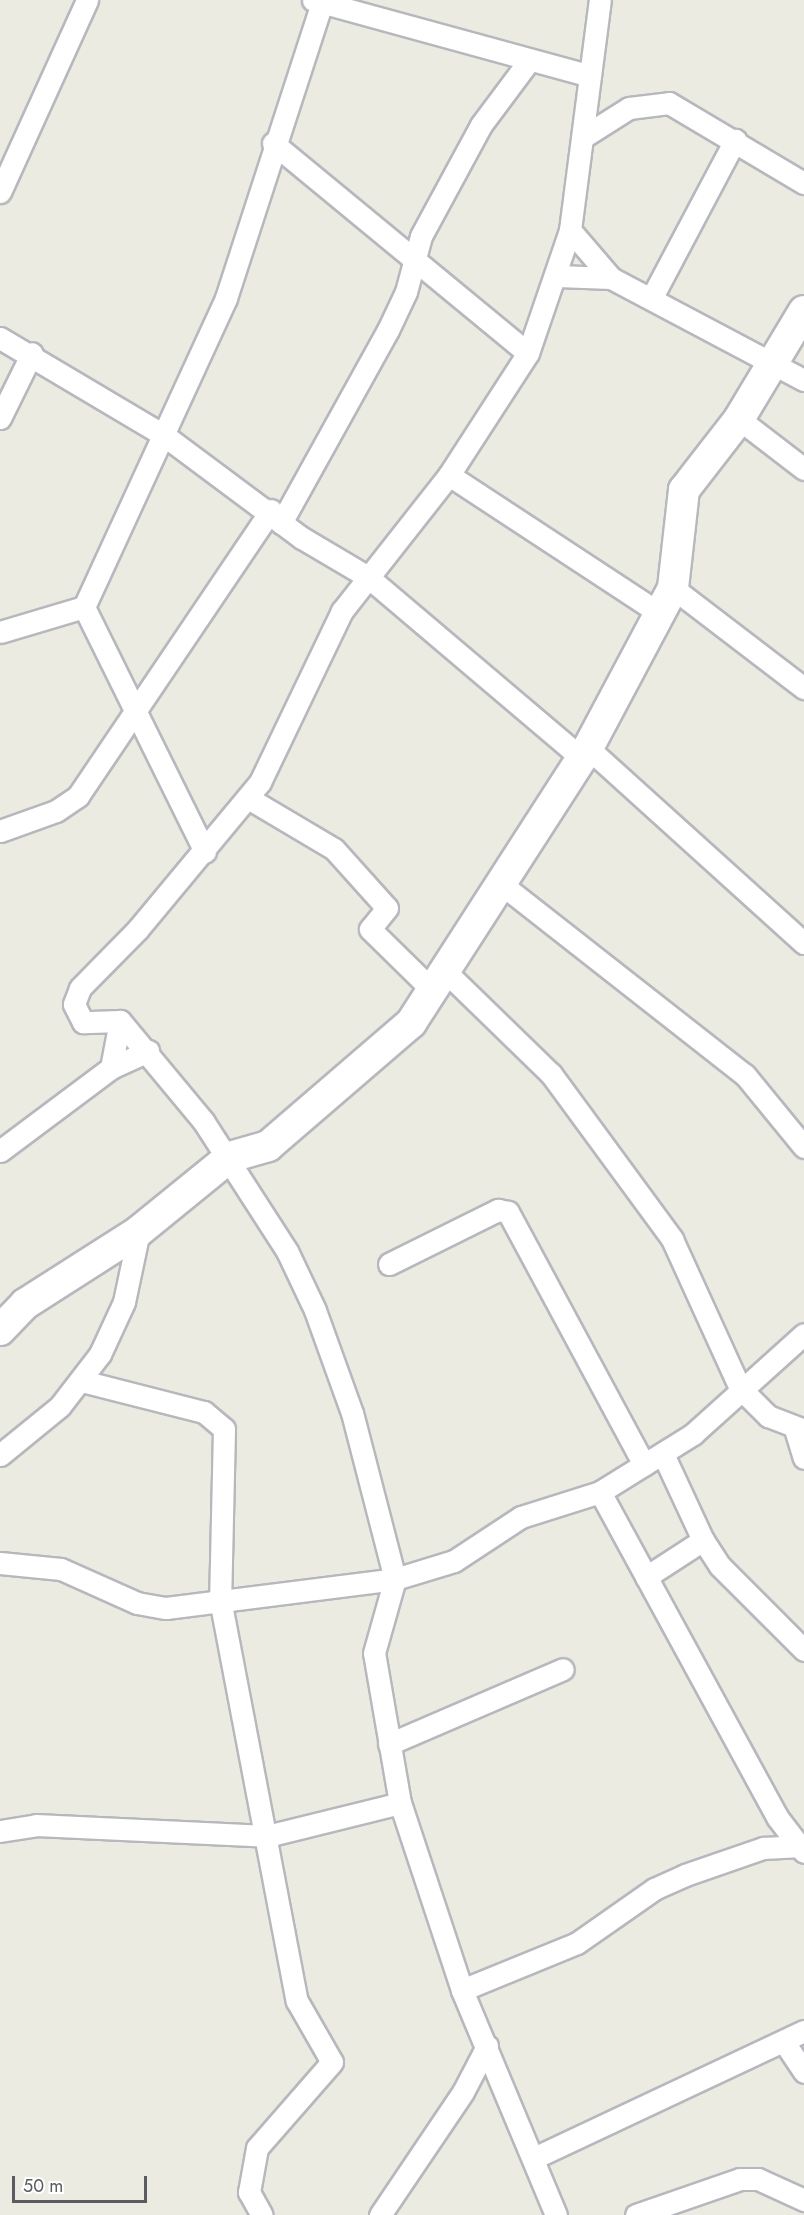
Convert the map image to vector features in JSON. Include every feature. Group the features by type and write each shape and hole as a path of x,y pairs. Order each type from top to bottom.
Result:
{"street":[{"path":"0,192 87,0"},
{"path":"556,2215 536,2157 462,1990 400,1803 374,1653 395,1579 352,1413 315,1310 287,1251 230,1157 148,1051 120,1021 82,1022 74,1004 80,988 205,852 248,798 342,610 449,475 528,353 557,276 570,230 600,0"},
{"path":"0,632 84,607 165,436 226,298 319,1 528,62 590,76"},
{"path":"0,831 56,811 78,796 276,517 388,330 413,261 481,125 528,62"},
{"path":"583,137 629,108 669,103 735,140 804,183"},
{"path":"652,297 735,140"},
{"path":"273,143 413,261 528,353"},
{"path":"570,230 611,278"},
{"path":"557,276 611,278 773,359 804,380"},
{"path":"0,1330 25,1304 139,1231 230,1157 268,1146 411,1023 584,752 666,600 684,490 739,419 773,359 804,311"},
{"path":"0,338 32,353 165,436 276,517 368,577 584,752 804,943"},
{"path":"0,418 32,353"},
{"path":"739,419 804,469"},
{"path":"449,475 666,600 804,688"},
{"path":"84,607 137,710 205,852"},
{"path":"248,798 334,849 387,908 370,929 439,981 551,1074 672,1239 740,1388 768,1416 800,1430 804,1458"},
{"path":"500,883 745,1076 804,1146"},
{"path":"111,1068 120,1021"},
{"path":"0,1151 111,1068 148,1051"},
{"path":"389,1264 498,1210 508,1212 644,1465"},
{"path":"0,1455 26,1437 82,1381 124,1302 139,1231"},
{"path":"0,1563 61,1569 137,1603 166,1608 220,1599 395,1579 454,1561 521,1516 600,1492 663,1454 804,1334"},
{"path":"82,1381 204,1413 224,1430 220,1599 297,2001 332,2062 257,2148 249,2192 262,2215"},
{"path":"663,1454 703,1540 737,1585 804,1650"},
{"path":"600,1492 777,1816 800,1849"},
{"path":"646,1577 703,1540"},
{"path":"389,1744 563,1669"},
{"path":"0,1831 36,1825 267,1836 400,1803"},
{"path":"763,1848 777,1816"},
{"path":"462,1990 577,1943 654,1888 763,1848 800,1849"},
{"path":"536,2157 804,2031"},
{"path":"784,2042 804,2072"},
{"path":"380,2215 463,2092 487,2046"},
{"path":"636,2215 740,2179 758,2179 804,2200"}]}
